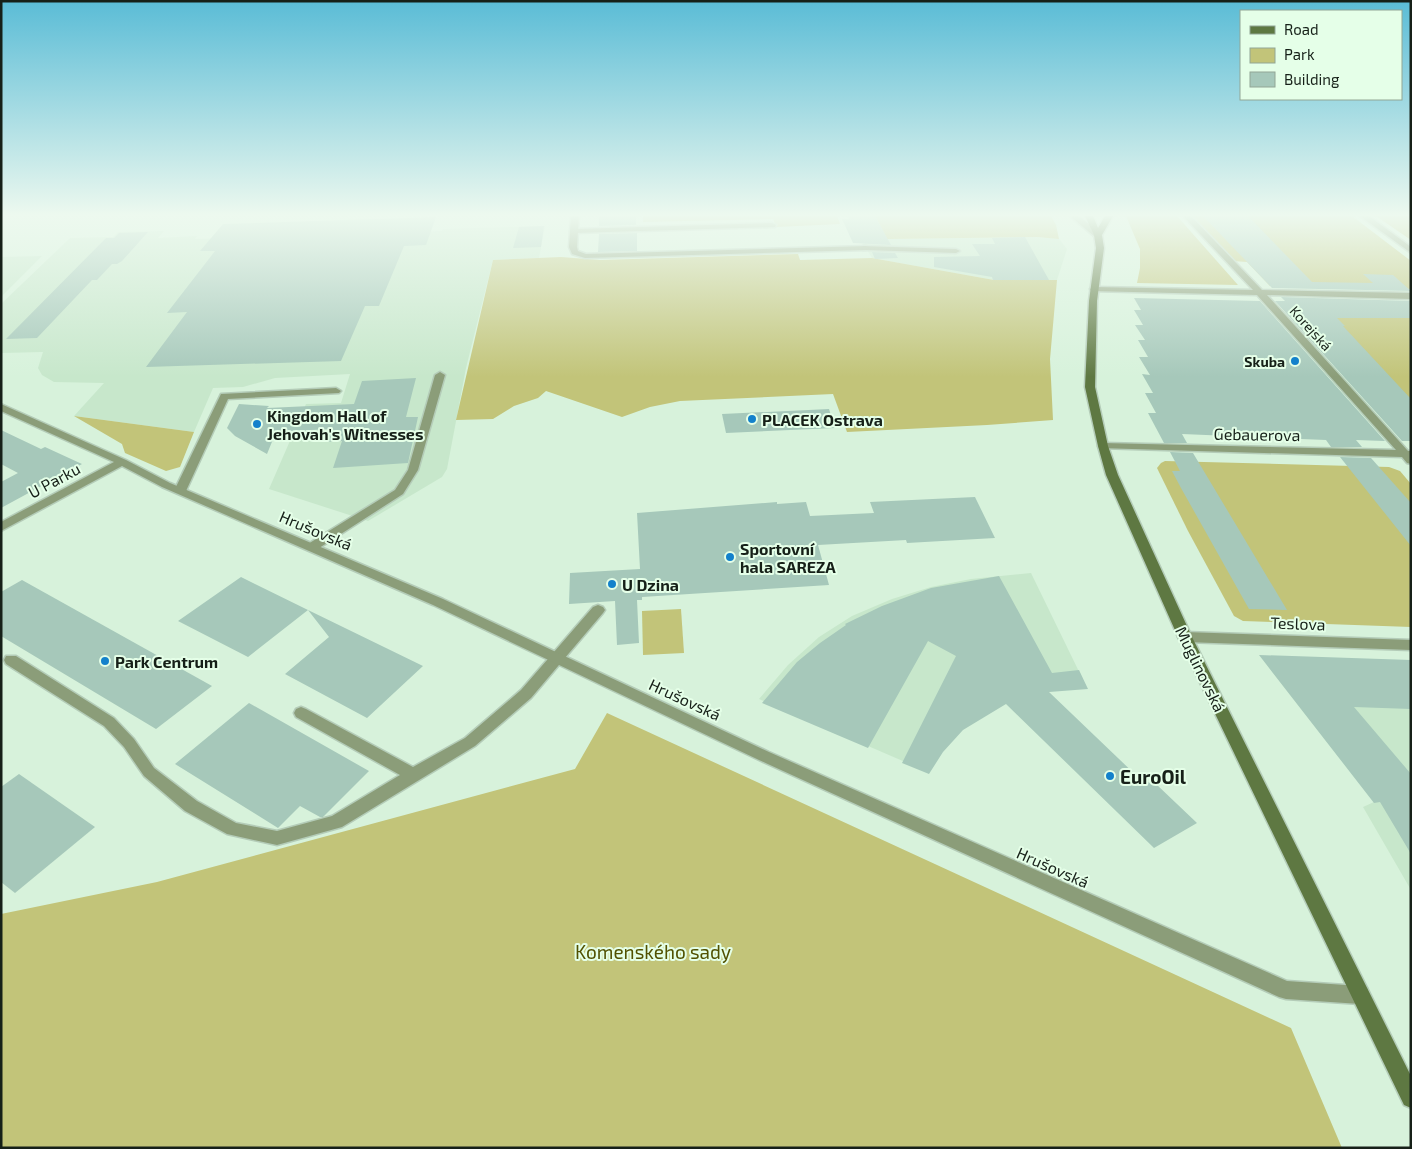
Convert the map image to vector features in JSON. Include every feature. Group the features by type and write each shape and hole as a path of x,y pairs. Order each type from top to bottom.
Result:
{"main road":[{"name":"Muglinovská","path":"1097,270 1094,290 1090,387 1103,446 1112,475 1185,637 1411,1098"}],"street":[{"name":"Korejská","path":"1238,270 1409,457"},
{"path":"1094,290 1411,296"},
{"path":"312,547 399,492 413,470 440,375"},
{"path":"180,491 224,396 336,391"},
{"name":"Hrušovská","path":"1,407 122,462 180,491 438,602 764,756 1286,990 1360,996"},
{"name":"Gebauerova","path":"1103,446 1409,457"},
{"name":"U Parku","path":"1,527 122,462"},
{"path":"11,660 109,722 129,743 148,772 191,806 233,829 277,838 336,822 470,742 526,694 598,610"},
{"name":"Teslova","path":"1185,637 1411,645"},
{"path":"301,713 413,775"}],"shaded area":[{"path":"1,270 28,270 1,297"},
{"path":"37,270 491,270 466,368 447,469 442,477 368,521 269,489 306,404 341,403 350,374 275,378 243,387 213,388 194,432 74,416 104,383 54,382 42,375 38,368 43,352 1,353 1,304"},
{"path":"936,270 1060,270 1057,280 994,280"},
{"path":"1031,573 1086,686 1026,695 973,716 926,771 759,699 788,665 819,637 852,616 892,599 931,587 971,579"},
{"path":"1411,660 1411,890 1363,807 1374,802 1267,665 1267,662"}],"green space":[{"path":"491,270 936,270 994,280 1057,280 1050,359 1053,420 847,432 833,394 680,401 650,407 622,417 546,391 538,398 514,406 493,419 456,420"},
{"path":"1140,270 1224,270 1238,285 1137,283"},
{"path":"1254,270 1411,270 1411,289 1270,286"},
{"path":"1288,302 1411,304 1411,438"},
{"path":"74,416 194,432 180,467 166,471 125,453 122,444"},
{"path":"1165,461 1389,467 1400,471 1411,484 1411,627 1243,621 1234,616 1188,531 1157,468"},
{"path":"681,609 684,653 643,655 642,611"},
{"name":"Komenského sady","path":"607,713 1291,1028 1342,1148 1,1148 1,914 157,882 575,769"}],"building":[{"path":"75,270 107,270 97,280 92,280 37,338 6,339"},
{"path":"201,270 394,270 379,306 365,306 341,361 146,367 187,312 167,313"},
{"path":"949,270 1043,270 1049,280 993,280 992,277"},
{"path":"1254,270 1300,270 1312,282 1373,283 1363,274 1393,275 1411,291 1272,288"},
{"path":"1281,297 1411,301 1411,318 1337,318 1411,399 1411,441 1402,441 1275,301 1285,301"},
{"path":"1134,298 1260,301 1385,441 1356,440 1362,447 1331,447 1326,440 1182,434 1187,443 1164,443 1148,413 1156,413 1145,393 1153,393 1142,374 1150,375 1139,357 1148,357 1138,340 1145,340 1135,325 1143,325 1134,310 1141,310"},
{"path":"416,378 406,417 418,417 408,463 333,468 342,441 324,442 329,429 276,432 267,454 235,436 227,428 239,404 269,406 267,408 354,404 362,381"},
{"path":"829,409 835,428 726,433 722,414"},
{"path":"1,430 41,449 45,447 82,464 1,508 1,482 18,473 1,464"},
{"path":"1170,452 1193,453 1287,610 1249,609 1172,471 1180,471"},
{"path":"1340,457 1371,458 1411,503 1411,546"},
{"name":"Sportovní hala SAREZA","path":"975,497 995,538 907,543 906,540 818,545 829,585 642,597 642,600 637,600 639,643 617,645 615,601 569,604 570,573 640,569 637,513 777,502 777,504 806,502 810,516 874,513 870,502"},
{"path":"999,576 1052,673 1079,670 1088,689 1049,692 1142,781 1156,784 1197,823 1154,848 1006,704 963,730 943,752 929,774 902,763 956,656 928,641 868,748 762,703 797,662 845,624 882,606 931,588"},
{"name":"Park Centrum","path":"241,577 308,610 248,657 178,621"},
{"name":"Park Centrum","path":"22,580 212,686 156,729 1,636 1,592"},
{"path":"308,610 423,666 367,718 285,674 329,637"},
{"path":"1259,655 1411,660 1411,709 1354,707 1411,774 1411,854 1380,802 1374,803"},
{"path":"249,703 369,771 323,817 300,806 278,828 175,764"},
{"path":"19,774 95,827 15,893 1,882 1,787"}],"place":[{"name":"Skuba","path":"1295,361"},
{"name":"PLACEK Ostrava","path":"752,419"},
{"name":"Kingdom Hall of Jehovah's Witnesses","path":"257,424"},
{"name":"Sportovní hala SAREZA","path":"730,557"},
{"name":"U Dzina","path":"612,584"},
{"name":"Park Centrum","path":"105,661"},
{"name":"EuroOil","path":"1110,776"}]}
